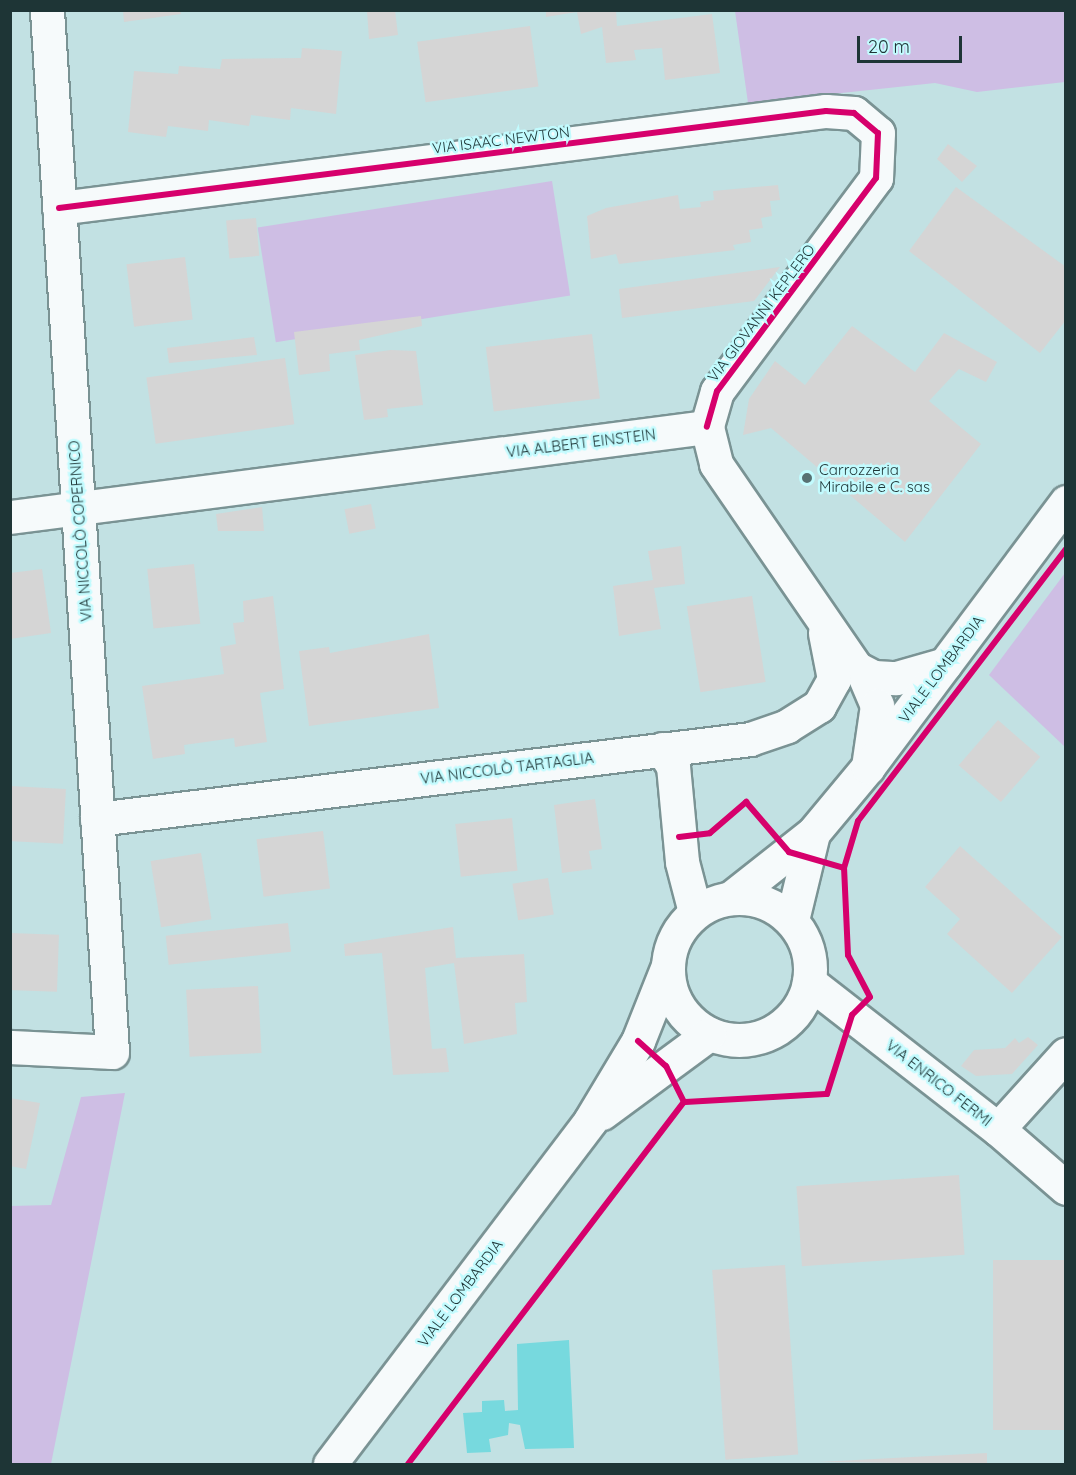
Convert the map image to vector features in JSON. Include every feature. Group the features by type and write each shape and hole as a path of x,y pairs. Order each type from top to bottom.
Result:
{"street":[{"name":"VIA NICCOLÒ COPERNICO","path":"10,1047 112,1052 47,10"},
{"name":"VIA ISAAC NEWTON","path":"59,208 840,110 868,121 878,133 880,164 869,190"},
{"name":"VIA GIOVANNI KEPLERO","path":"707,427 717,391 869,190"},
{"name":"VIA ALBERT EINSTEIN","path":"10,517 707,427"},
{"path":"707,427 716,464 822,620 864,675 877,705 868,767"},
{"name":"VIALE LOMBARDIA","path":"330,1464 590,1121 638,1041 667,968 672,944 695,912 732,897 813,832 868,767 1065,502"},
{"name":"VIA NICCOLÒ TARTAGLIA","path":"98,819 750,739 788,726 819,706 834,679 822,620"},
{"path":"864,675 896,678 945,664"},
{"path":"662,749 673,766 682,862 695,912"},
{"name":"VIALE LOMBARDIA","path":"792,920 813,832"},
{"path":"667,968 678,1008 709,1034 741,1040 772,1032 802,1002 809,982 804,938 792,920 754,898 732,897"},
{"name":"VIA ENRICO FERMI","path":"809,982 998,1128 1065,1188"},
{"name":"VIALE LOMBARDIA","path":"590,1121 709,1034"},
{"path":"998,1128 1065,1054"}],"shaded area":[{"path":"735,11 1065,11 1065,82 977,92 935,83 748,103"},
{"path":"552,181 570,296 276,342 258,228"},
{"path":"1065,573 1065,747 989,675"},
{"path":"125,1093 51,1464 11,1464 11,1206 51,1205 81,1097"}],"water":[{"path":"569,1340 574,1448 525,1449 520,1425 509,1423 508,1435 489,1439 491,1452 467,1453 463,1413 482,1412 482,1401 504,1400 505,1411 518,1410 517,1344"}],"building":[{"path":"123,10 180,10 181,14 124,22"},
{"path":"395,10 398,35 369,39 367,11"},
{"path":"546,10 616,10 617,26 712,14 720,73 665,80 662,48 634,50 636,60 606,63 602,27 581,34 577,12 546,17"},
{"path":"530,26 538,86 426,102 417,42"},
{"path":"302,48 342,51 336,114 291,108 290,120 251,115 249,126 209,120 208,131 168,126 166,137 128,132 134,71 178,74 179,66 220,69 222,59 301,58"},
{"path":"948,144 977,166 962,182 937,159"},
{"path":"778,185 780,200 770,201 772,216 761,218 763,228 749,230 751,242 733,245 735,250 619,264 616,254 591,259 587,216 606,208 678,195 680,209 701,207 700,202 714,200 713,191"},
{"path":"956,187 1066,267 1066,320 1040,353 909,251"},
{"path":"256,218 259,256 229,258 226,221"},
{"path":"185,257 193,320 134,327 126,264"},
{"path":"780,267 754,301 622,318 619,289"},
{"path":"421,316 422,326 359,340 360,350 329,354 330,371 299,375 294,332"},
{"path":"852,326 915,372 944,333 997,362 986,382 959,369 929,401 981,444 905,542 771,428 743,435 749,399 775,361 805,385"},
{"path":"592,334 600,399 494,412 486,347"},
{"path":"254,337 257,355 169,363 167,348"},
{"path":"391,350 416,351 423,405 387,409 388,417 364,420 355,355"},
{"path":"285,358 294,424 156,444 146,377"},
{"path":"371,504 376,529 349,534 344,509"},
{"path":"262,507 264,531 218,531 216,514"},
{"path":"681,546 685,584 654,588 661,629 619,636 613,586 653,580 648,551"},
{"path":"194,564 200,624 154,629 147,569"},
{"path":"42,569 51,633 10,639 10,573"},
{"path":"273,596 284,689 260,693 267,742 235,747 234,738 184,745 185,754 153,759 142,686 224,674 220,647 236,644 233,623 244,622 243,601"},
{"path":"752,596 766,682 700,692 687,606"},
{"path":"429,634 439,708 309,726 299,651 329,647 330,653"},
{"path":"998,720 1040,757 1001,802 959,765"},
{"path":"10,786 66,789 63,844 10,841"},
{"path":"595,799 602,849 589,851 592,869 562,873 554,805"},
{"path":"512,818 518,871 461,877 455,824"},
{"path":"323,831 330,889 264,897 256,839"},
{"path":"960,846 1062,937 1012,993 947,934 960,919 925,887"},
{"path":"201,853 211,919 161,927 151,861"},
{"path":"548,878 554,915 518,920 512,884"},
{"path":"288,923 291,952 169,965 166,936"},
{"path":"453,927 456,958 524,954 527,1002 515,1003 517,1034 464,1044 454,963 425,968 432,1049 446,1048 449,1072 393,1075 382,953 345,956 344,944"},
{"path":"10,933 59,935 57,992 10,990"},
{"path":"258,986 262,1053 190,1057 186,990"},
{"path":"1028,1037 1038,1045 1012,1074 976,1076 961,1066 974,1050 1005,1048 1015,1038 1019,1043"},
{"path":"10,1098 40,1103 26,1169 10,1166"},
{"path":"959,1175 965,1255 802,1266 796,1186"},
{"path":"993,1260 1066,1260 1066,1430 993,1430"},
{"path":"785,1265 798,1455 725,1460 712,1270"},
{"path":"987,1453 987,1464 818,1462"}],"cycle path":[{"path":"59,208 826,111 854,113 878,133 876,178 717,391 707,427"},
{"path":"408,1464 684,1102 827,1094 852,1015 870,997 848,955 844,868 858,821 1066,549"},
{"path":"679,837 710,833 746,802 789,852 844,868"},
{"path":"638,1041 666,1066 684,1102"}],"place":[{"name":"Carrozzeria Mirabile e C. sas","path":"807,478"}]}
